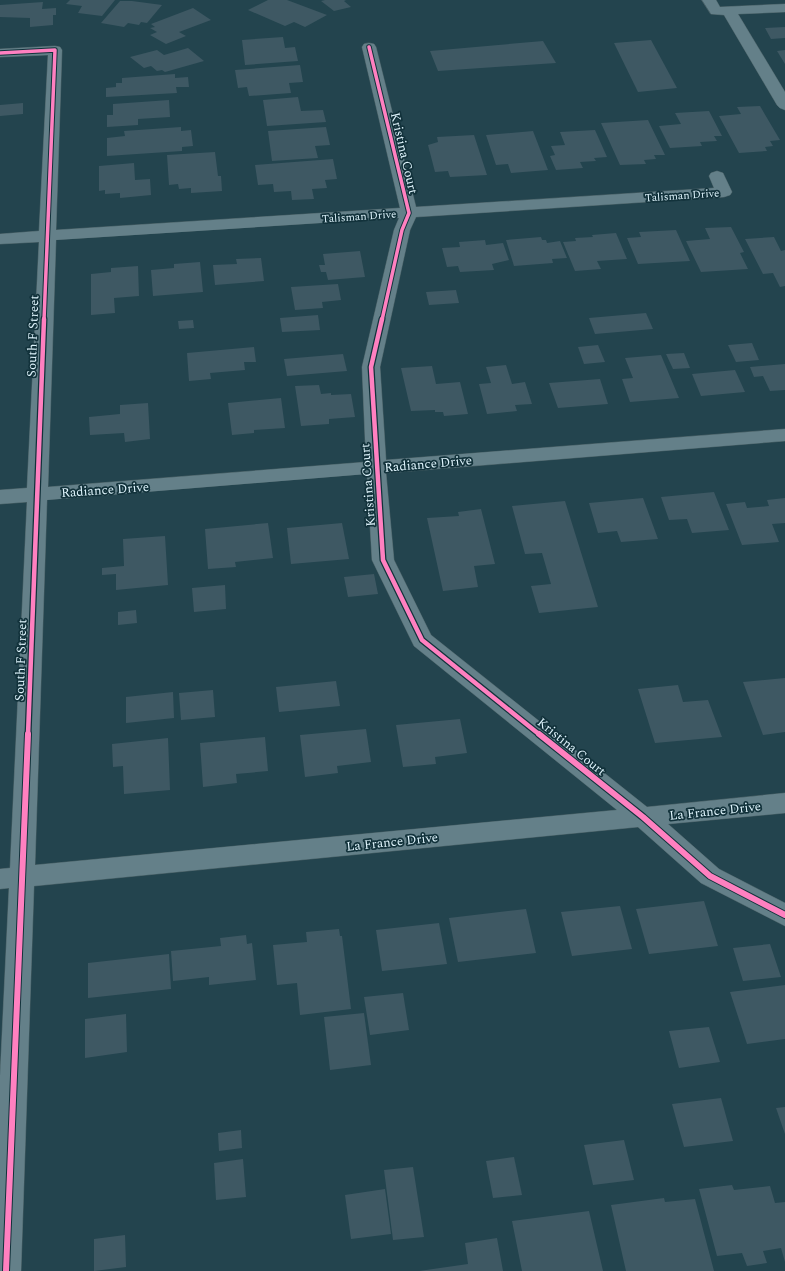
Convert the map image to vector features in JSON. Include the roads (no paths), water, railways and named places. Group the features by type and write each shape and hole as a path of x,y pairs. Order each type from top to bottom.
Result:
{"street":[{"path":"718,7 785,8"},
{"path":"718,7 785,105"},
{"name":"Kristina Court","path":"369,47 409,213 402,230 372,367 376,467 383,560 422,640 643,817 710,876 785,915"},
{"name":"South F Street","path":"0,53 55,50 37,494 11,878 6,1271"},
{"name":"Talisman Drive","path":"0,239 724,192 717,176"},
{"name":"Radiance Drive","path":"0,497 785,435"},
{"name":"La France Drive","path":"11,878 785,803"}]}
